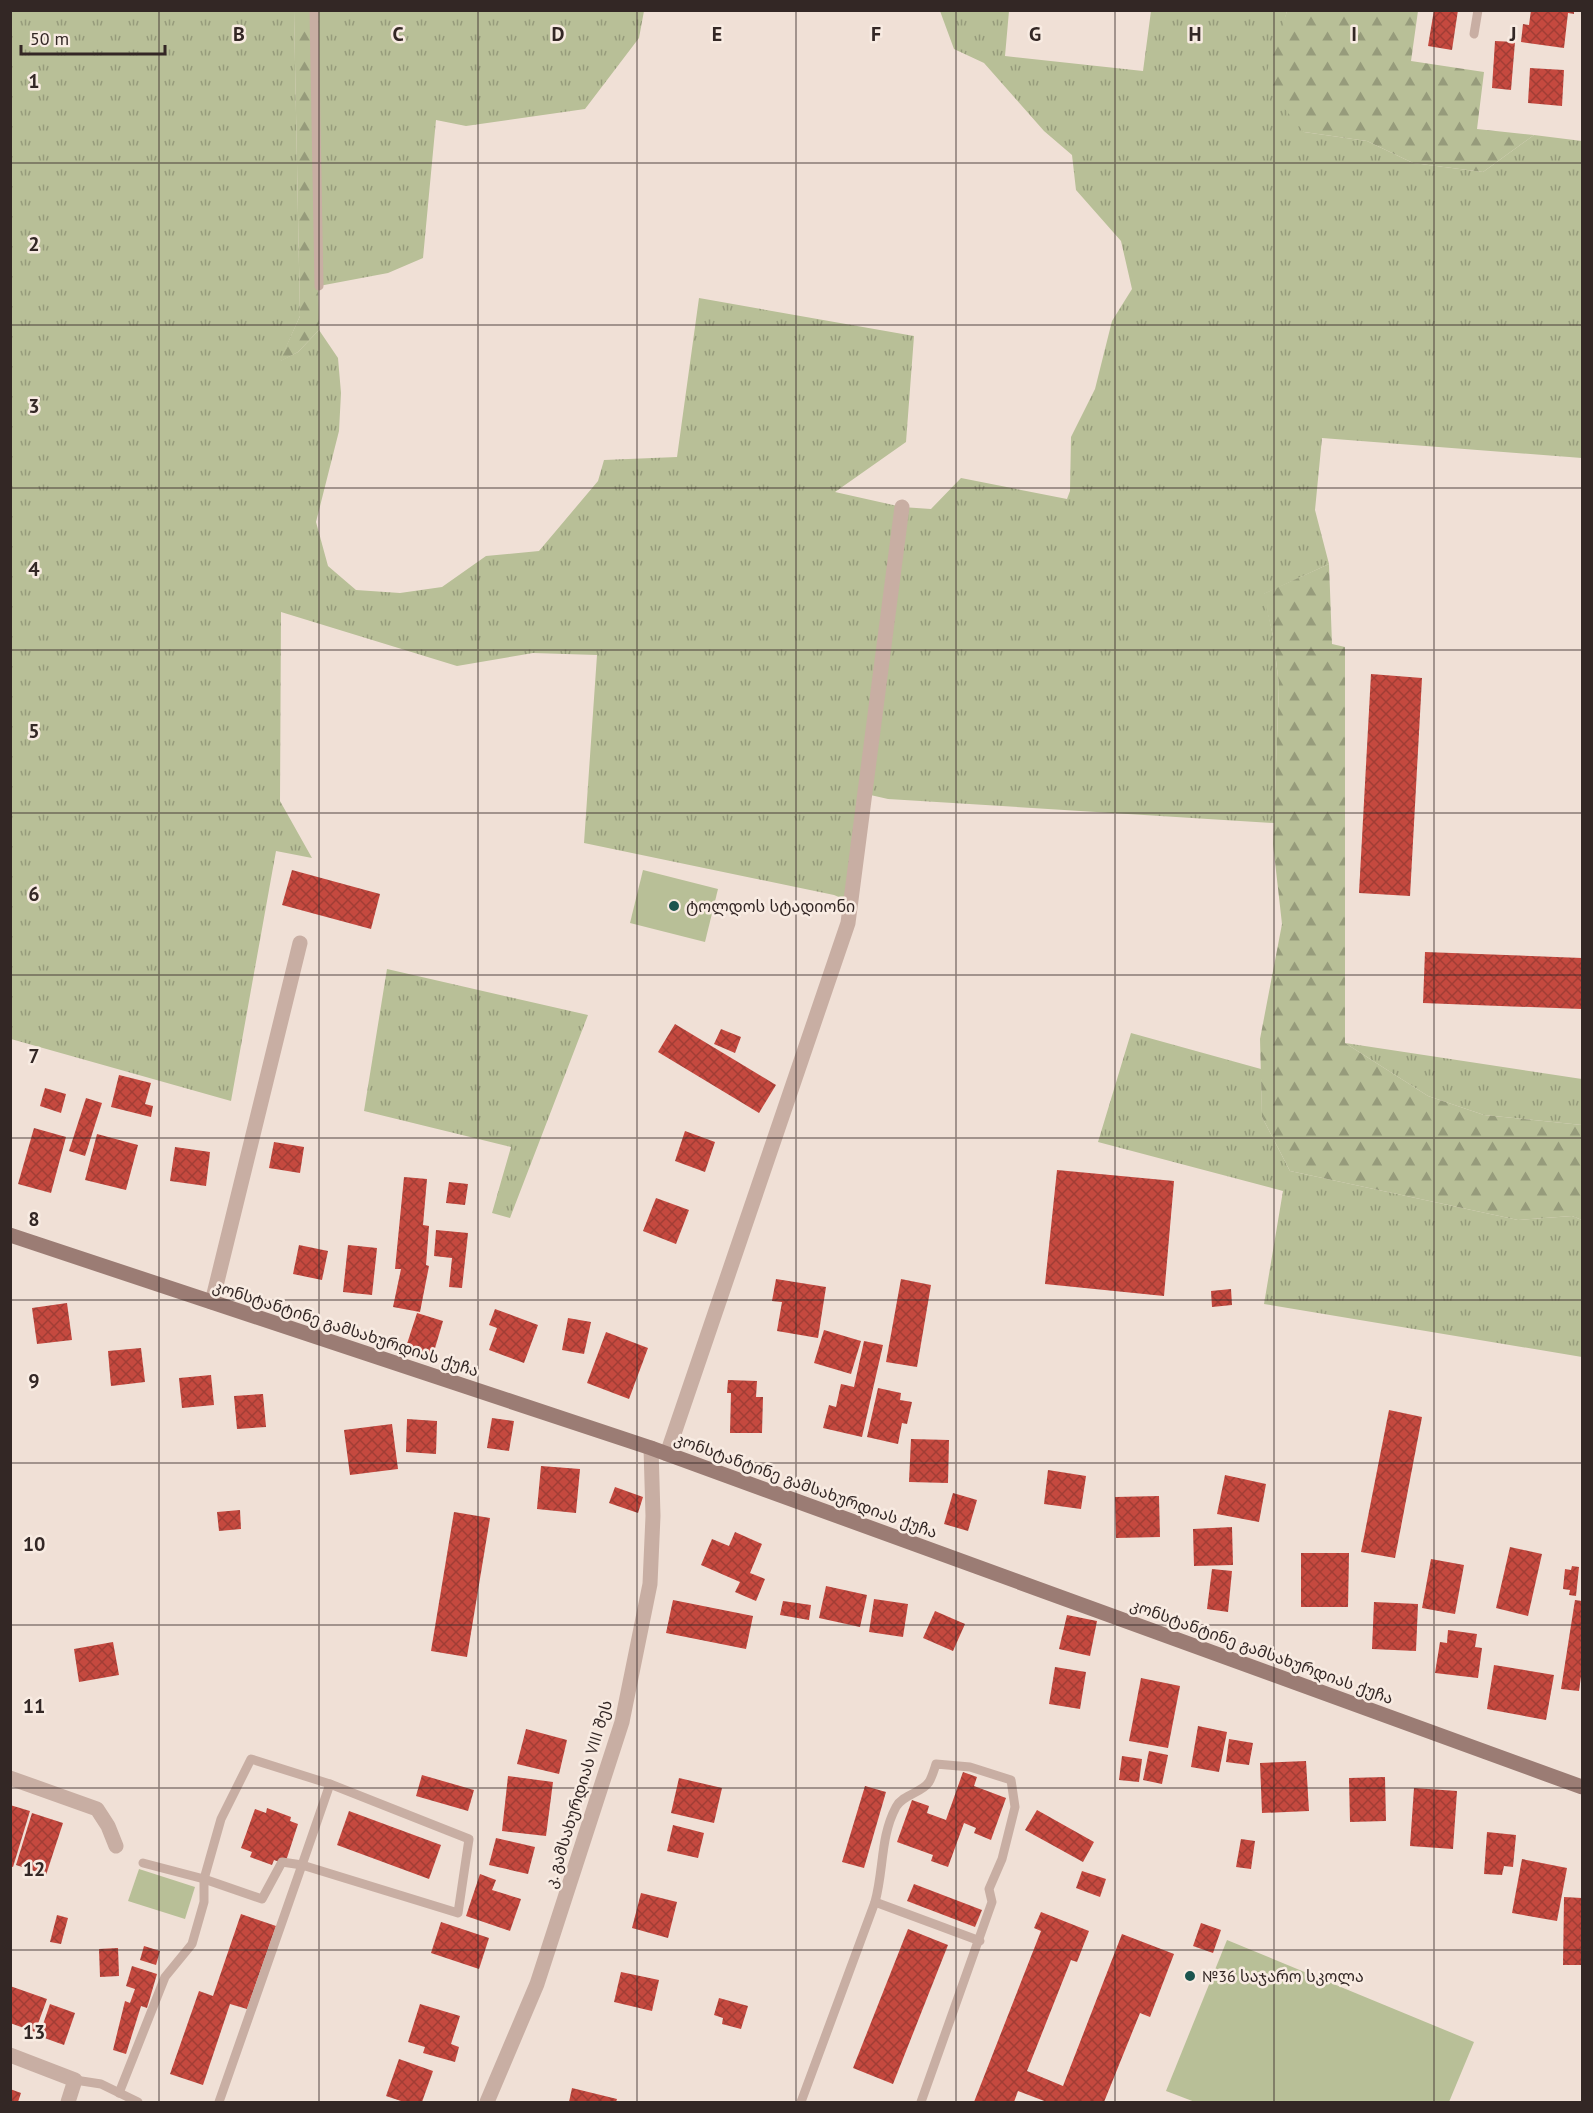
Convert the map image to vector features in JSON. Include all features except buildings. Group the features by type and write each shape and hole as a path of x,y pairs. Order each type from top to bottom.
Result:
{"street":[{"path":"667,1454 849,923 902,507"},
{"path":"212,1302 300,943"},
{"name":"კონსტანტინე გამსახურდიას ქუჩა","path":"10,1235 651,1448 1582,1787"},
{"name":"კ. გამსახურდიას VIII შეს","path":"487,2103 537,1984 622,1722 650,1584 653,1516 651,1448"},
{"path":"10,1778 97,1809 116,1846"},
{"path":"10,2055 75,2080 68,2103"}],"lane":[{"path":"314,10 320,286"},
{"path":"1474,34 1478,10"},
{"path":"120,2093 165,1977 192,1944 204,1902 204,1879 221,1819 251,1759 330,1784 469,1839 458,1913 302,1865 282,1862 262,1899 204,1879 143,1863"},
{"path":"801,2103 875,1902 879,1888 882,1849 889,1821 898,1803 929,1784 936,1764 970,1767 1011,1780 1015,1807 1002,1859 989,1889 992,1902 980,1941 921,2103"},
{"path":"219,2103 330,1784"},
{"path":"875,1902 980,1941"},
{"path":"75,2080 101,2084 138,2103"}],"green space":[{"path":"10,11 294,11 300,316 280,361 298,352 319,330 338,358 341,393 339,431 316,522 328,566 356,590 400,593 442,587 486,556 539,551 598,481 604,460 677,457 699,298 914,336 906,442 835,492 902,507 931,509 961,478 1067,499 1070,491 1071,437 1095,389 1112,321 1132,289 1121,241 1076,190 1072,155 1044,131 984,63 954,49 940,11 1009,11 1005,56 1143,71 1151,11 1287,11 1284,22 1304,132 1367,141 1413,163 1483,172 1534,135 1582,141 1582,458 1322,438 1315,510 1329,564 1264,594 1273,636 1279,685 1274,823 888,799 866,794 851,902 834,895 584,843 597,655 533,653 457,666 281,612 280,801 312,858 276,851 231,1101 11,1039"},
{"path":"294,11 314,11 319,330 298,352 279,362 300,316"},
{"path":"314,11 644,11 639,38 585,109 466,126 436,120 423,258 388,273 319,286"},
{"path":"1287,11 1418,11 1411,61 1484,72 1477,129 1534,135 1483,172 1413,163 1367,141 1304,132 1263,83"},
{"path":"1329,564 1332,644 1345,647 1345,1043 1428,1096 1484,1115 1582,1125 1582,1220 1572,1216 1518,1220 1290,1171 1262,1117 1260,1039 1282,924 1273,844 1279,685 1273,636 1263,594"},
{"name":"ტოლდოს სტადიონი","path":"643,870 718,889 705,942 630,923"},
{"path":"387,969 588,1015 510,1218 492,1213 511,1147 364,1111"},
{"path":"1131,1033 1261,1069 1262,1117 1290,1171 1518,1220 1572,1216 1582,1220 1582,1357 1264,1304 1283,1191 1098,1142"},
{"path":"1345,1043 1582,1079 1582,1125 1484,1115 1428,1096"},
{"path":"139,1869 195,1887 185,1919 128,1901"},
{"path":"1227,1940 1474,2042 1449,2102 1195,2102 1166,2091"}],"place":[{"name":"ტოლდოს სტადიონი","path":"674,906"},
{"name":"№36 საჯარო სკოლა","path":"1190,1976"}]}
